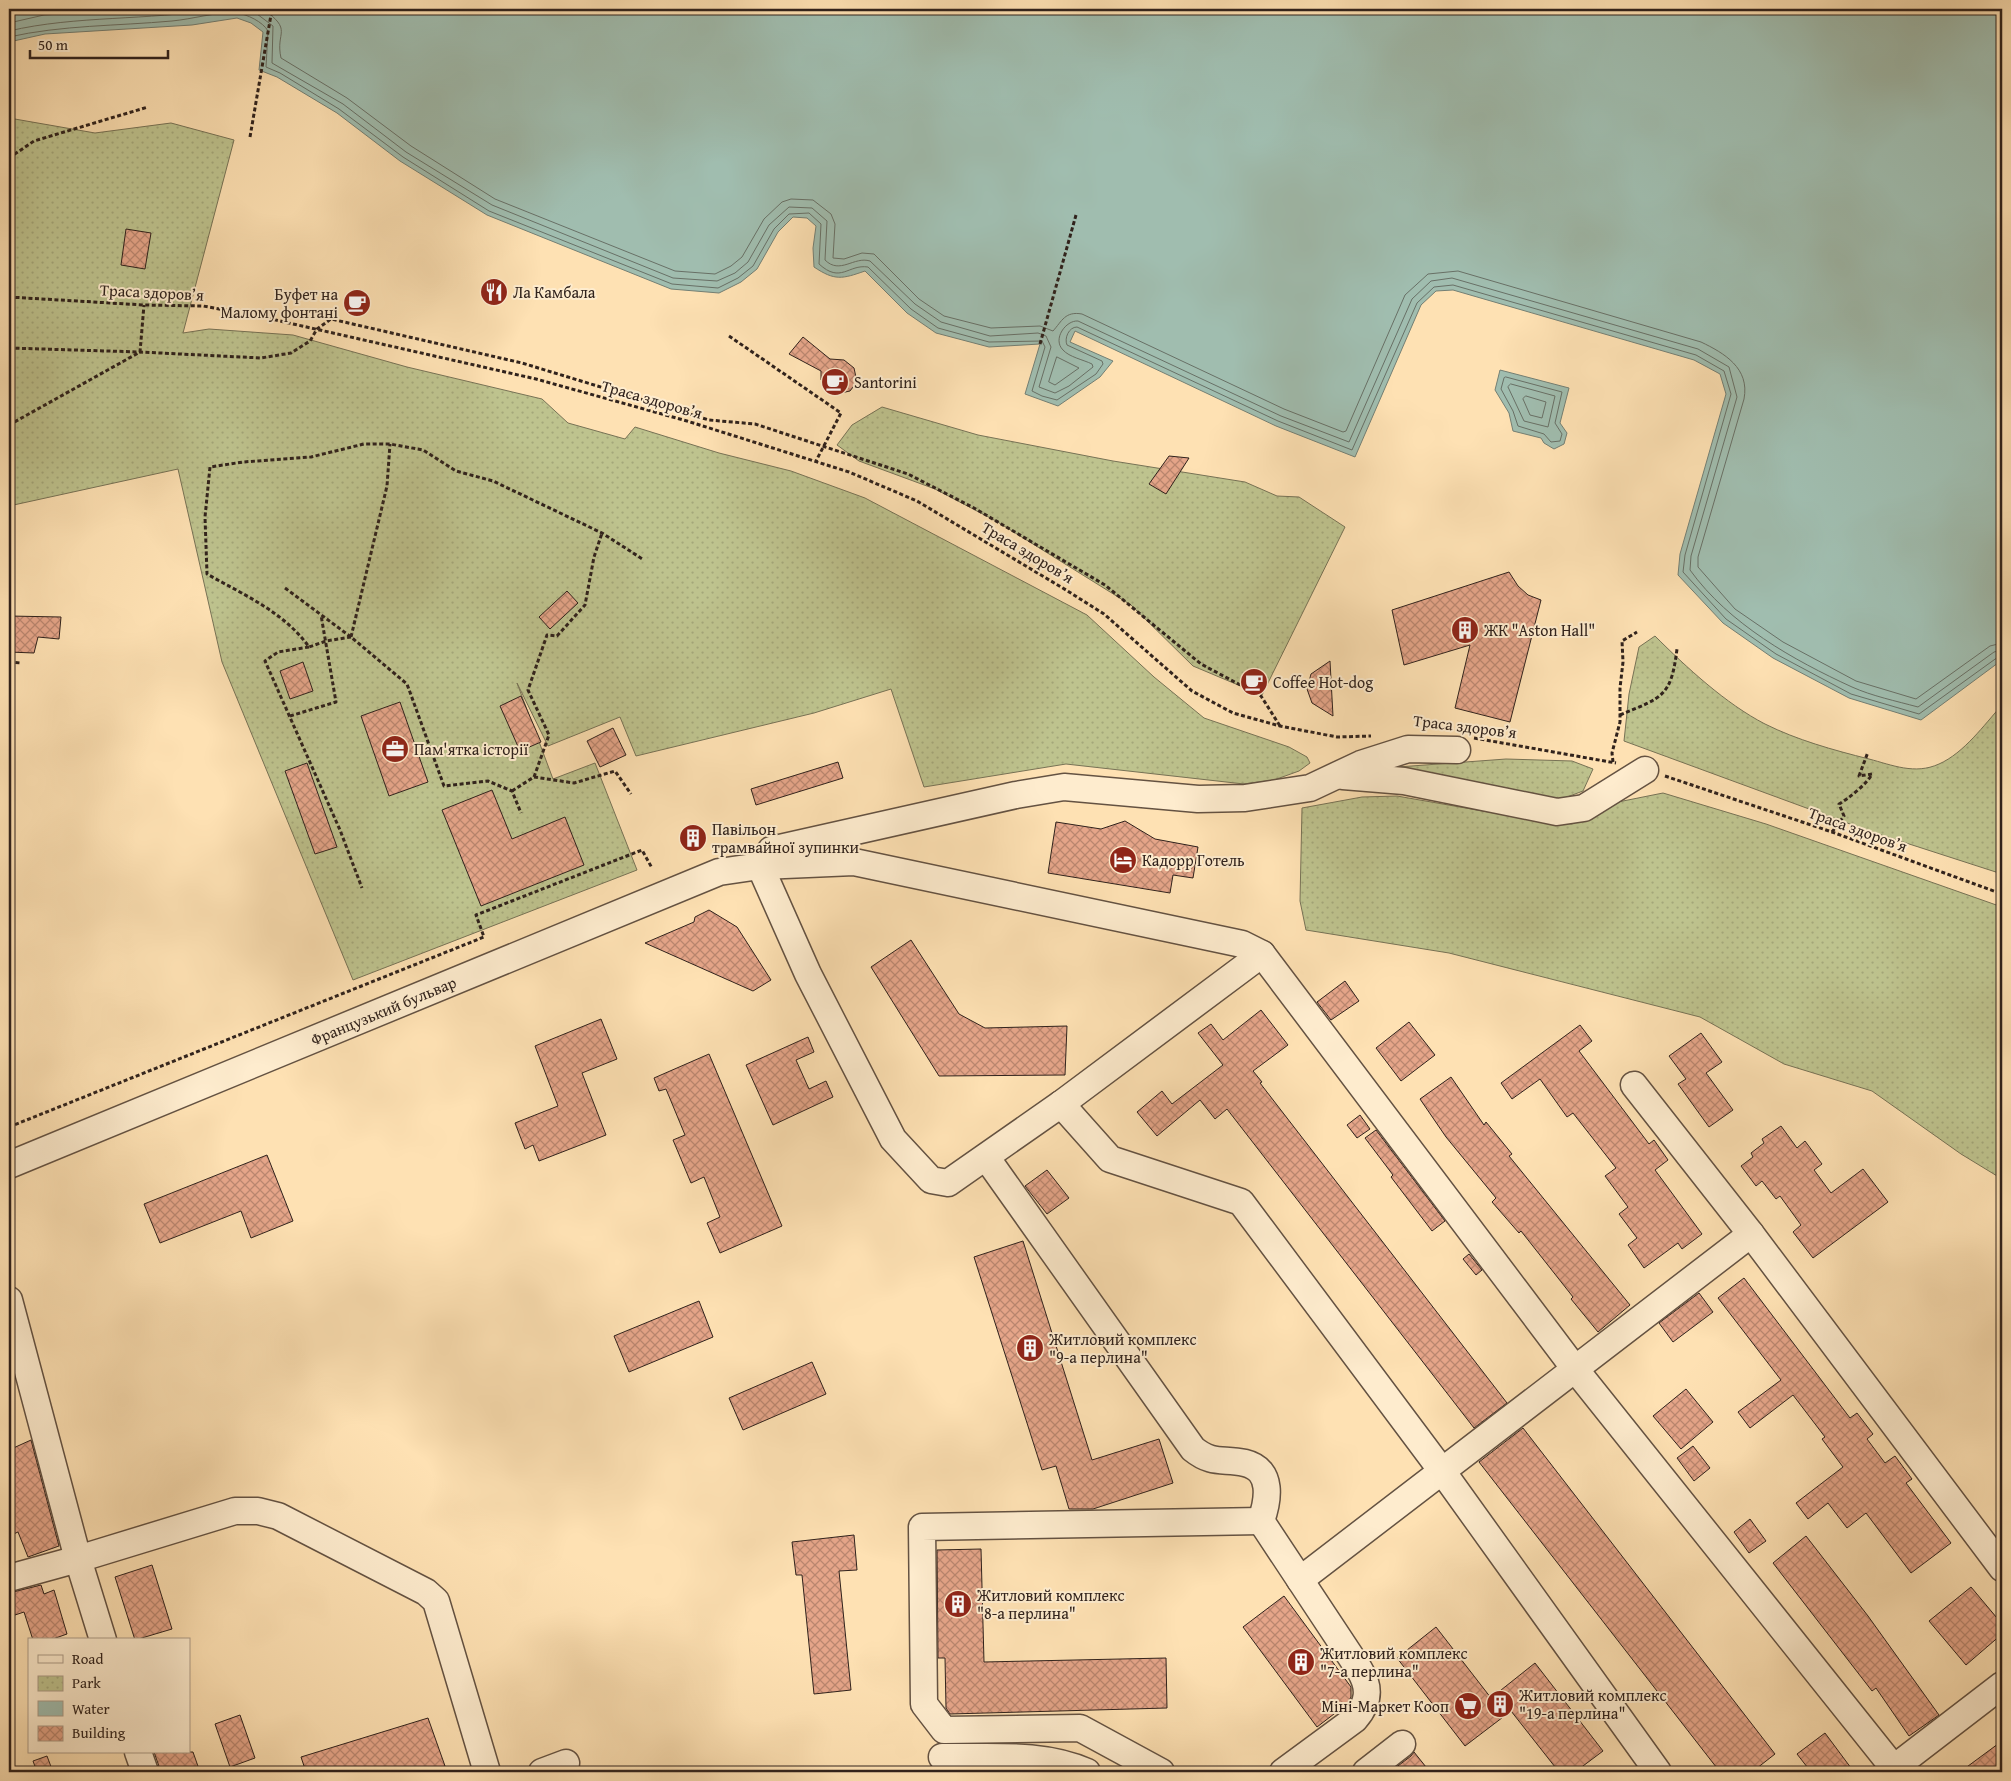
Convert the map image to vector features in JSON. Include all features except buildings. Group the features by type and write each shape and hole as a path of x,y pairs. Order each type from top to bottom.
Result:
{"street":[{"path":"1462,743 1408,749 1362,764 1310,788 1245,798 1198,799 1064,787 1016,795 771,850 760,866 808,974 892,1139 931,1180 948,1183 1061,1104 1262,954 1575,1369 1896,1770 2002,1685"},
{"path":"1337,775 1404,781 1557,812 1584,808 1645,770"},
{"name":"Французький бульвар","path":"9,1164 681,886 719,872 760,866 854,862 1242,944 1262,954"},
{"path":"1634,1085 1751,1234 2002,1568"},
{"path":"1061,1104 1110,1159 1242,1202 1442,1471 1658,1772"},
{"path":"986,1156 1194,1449 1203,1456 1215,1461 1245,1463 1257,1469 1265,1478 1268,1491 1267,1504 1260,1521"},
{"path":"1300,1580 1751,1234"},
{"path":"9,1300 78,1559 102,1638"},
{"path":"9,1578 235,1511 258,1511 278,1516 426,1592 436,1600 487,1772"},
{"path":"1260,1521 1365,1679 1367,1701 1362,1711 1354,1720 1283,1772"},
{"path":"1161,1772 1080,1728 944,1730 924,1704 922,1528 1260,1521"},
{"path":"1366,1772 1402,1744"},
{"path":"139,1754 145,1772"},
{"path":"942,1757 1031,1758 1056,1761 1087,1772"},
{"path":"542,1772 566,1763"}],"path":[{"path":"250,137 272,9"},
{"path":"9,158 34,141 148,107"},
{"path":"1040,344 1076,215"},
{"name":"Траса здоров’я","path":"9,297 144,305 203,306 317,329 536,379 687,421 816,461 849,472 917,502 980,537 1104,614 1192,691 1233,713 1280,726 1337,737 1359,738 1379,734"},
{"path":"140,352 144,305"},
{"path":"9,348 261,358 291,353 310,341 317,329 331,319 512,361 709,420 754,424 908,474 974,508 1105,586 1201,664 1261,696 1280,726"},
{"path":"729,336 840,413 816,461"},
{"path":"9,425 140,352"},
{"path":"309,647 296,629 262,604 207,574 205,517 210,467 243,462 311,457 364,444 390,444 423,450 456,471 493,481 602,533 644,560"},
{"path":"351,637 387,486 390,444"},
{"path":"512,792 534,777 549,735 528,690 547,635 556,636 586,605 594,557 602,533"},
{"path":"284,588 351,637 407,684 444,786 488,782 512,792 521,813"},
{"path":"290,716 336,702 321,615"},
{"path":"1613,762 1612,753 1620,715 1620,688 1623,662 1622,641 1636,632"},
{"path":"351,637 278,652 265,660 340,830 362,888"},
{"path":"1620,715 1658,698 1672,682 1677,649"},
{"path":"9,662 21,663"},
{"name":"Траса здоров’я","path":"1462,743 1613,762 1678,779 1832,832 2002,894"},
{"path":"1832,832 1844,816 1839,804 1855,794 1858,787 1870,778 1872,774 1859,776 1868,752"},
{"path":"534,777 574,783 614,770 631,794"},
{"path":"9,1127 484,937 476,915 642,850 652,868"}],"green space":[{"path":"9,118 95,133 171,123 234,140 183,333 209,329 293,335 407,367 542,399 568,423 625,439 635,427 719,453 791,471 865,498 1087,615 1154,677 1204,718 1289,747 1307,757 1310,763 1299,771 1274,780 1244,784 1066,764 924,787 891,689 814,713 636,756 620,717 548,746 517,683 553,779 595,763 637,870 353,980 222,662 178,469 9,506"},
{"path":"882,407 978,435 1113,461 1245,482 1277,496 1299,497 1345,527 1262,695 1193,666 1131,605 996,521 935,489 859,461 837,445 852,425"},
{"path":"1655,636 1721,696 1765,724 1816,744 1904,768 1921,769 1939,764 1948,759 1973,738 2002,705 2002,874 1869,831 1624,741 1629,694 1639,647"},
{"path":"1506,759 1572,761 1593,769 1583,791 1559,800 1399,771 1398,767"},
{"path":"1663,793 1766,824 2002,907 2002,1179 1961,1154 1872,1091 1784,1064 1700,1017 1449,953 1306,930 1300,901 1302,808 1362,797 1397,796 1517,817 1572,824 1608,804"}],"water":[{"path":"9,9 2002,9 2002,660 1921,720 1849,698 1773,658 1723,623 1678,575 1680,554 1726,394 1720,374 1694,360 1453,290 1436,291 1421,305 1355,457 1276,426 1075,331 1070,342 1113,361 1100,377 1058,406 1025,394 1040,344 989,347 936,333 907,313 865,271 844,277 833,277 821,272 814,267 813,248 816,226 807,218 793,217 778,232 757,269 741,282 719,293 671,289 487,215 400,161 337,113 277,77 259,70 263,32 251,23 237,18 192,25 45,34 9,42"},
{"path":"1500,370 1569,388 1560,423 1567,433 1564,444 1554,449 1544,443 1541,438 1513,431 1509,413 1495,390"}],"place":[{"name":"Ла Камбала","path":"494,292"},
{"name":"Буфет на Малому фонтані","path":"357,303"},
{"name":"Santorini","path":"835,382"},
{"name":"ЖК \"Aston Hall\"","path":"1465,630"},
{"name":"Coffee Hot-dog","path":"1254,682"},
{"name":"Пам'ятка історії","path":"395,749"},
{"name":"Павільон трамвайної зупинки","path":"693,838"},
{"name":"Кадорр Готель","path":"1123,860"},
{"name":"Житловий комплекс \"9-а перлина\"","path":"1030,1348"},
{"name":"Житловий комплекс \"8-а перлина\"","path":"958,1604"},
{"name":"Житловий комплекс \"7-а перлина\"","path":"1301,1662"},
{"name":"Житловий комплекс \"19-а перлина\"","path":"1500,1704"},
{"name":"Міні-Маркет Кооп","path":"1468,1706"}]}
